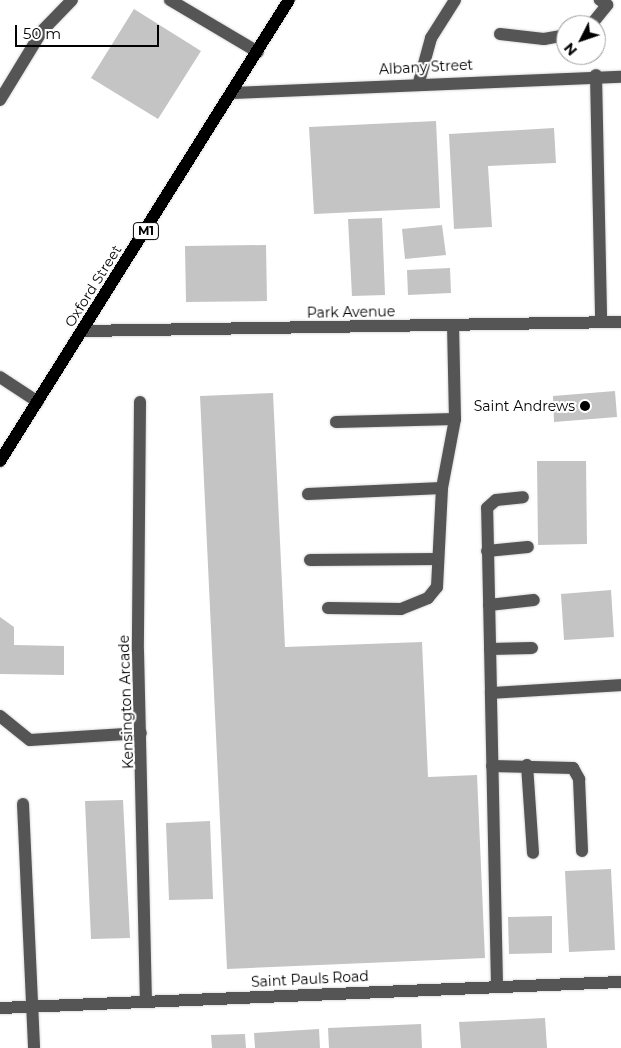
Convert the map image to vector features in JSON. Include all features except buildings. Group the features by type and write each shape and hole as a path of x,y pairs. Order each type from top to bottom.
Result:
{"main road":[{"name":"Oxford Street","path":"0,461 233,94 290,0"}],"street":[{"path":"0,100 42,31 72,0"},
{"path":"170,0 258,52"},
{"path":"419,82 431,38 455,0"},
{"path":"597,15 605,2"},
{"path":"500,34 544,39 556,37"},
{"path":"596,75 601,322"},
{"name":"Albany Street","path":"233,94 419,82 596,75 621,77"},
{"name":"Park Avenue","path":"82,331 621,322"},
{"path":"328,608 401,610 415,606 437,587 442,488 455,419 453,325"},
{"path":"0,377 38,402"},
{"name":"Kensington Arcade","path":"140,402 141,733 146,1001"},
{"path":"336,422 455,419"},
{"path":"308,494 442,488"},
{"path":"497,985 487,508 496,500 523,497"},
{"path":"487,550 528,547"},
{"path":"310,560 438,559"},
{"path":"489,605 534,600"},
{"path":"490,649 532,648"},
{"path":"491,694 621,685"},
{"path":"0,716 30,740 141,733"},
{"path":"528,765 533,853"},
{"path":"492,766 569,766 576,771 582,851"},
{"path":"23,804 34,1048"},
{"name":"Saint Pauls Road","path":"0,1008 497,985 621,982"}],"place":[{"name":"Saint Andrews","path":"585,406"}]}
